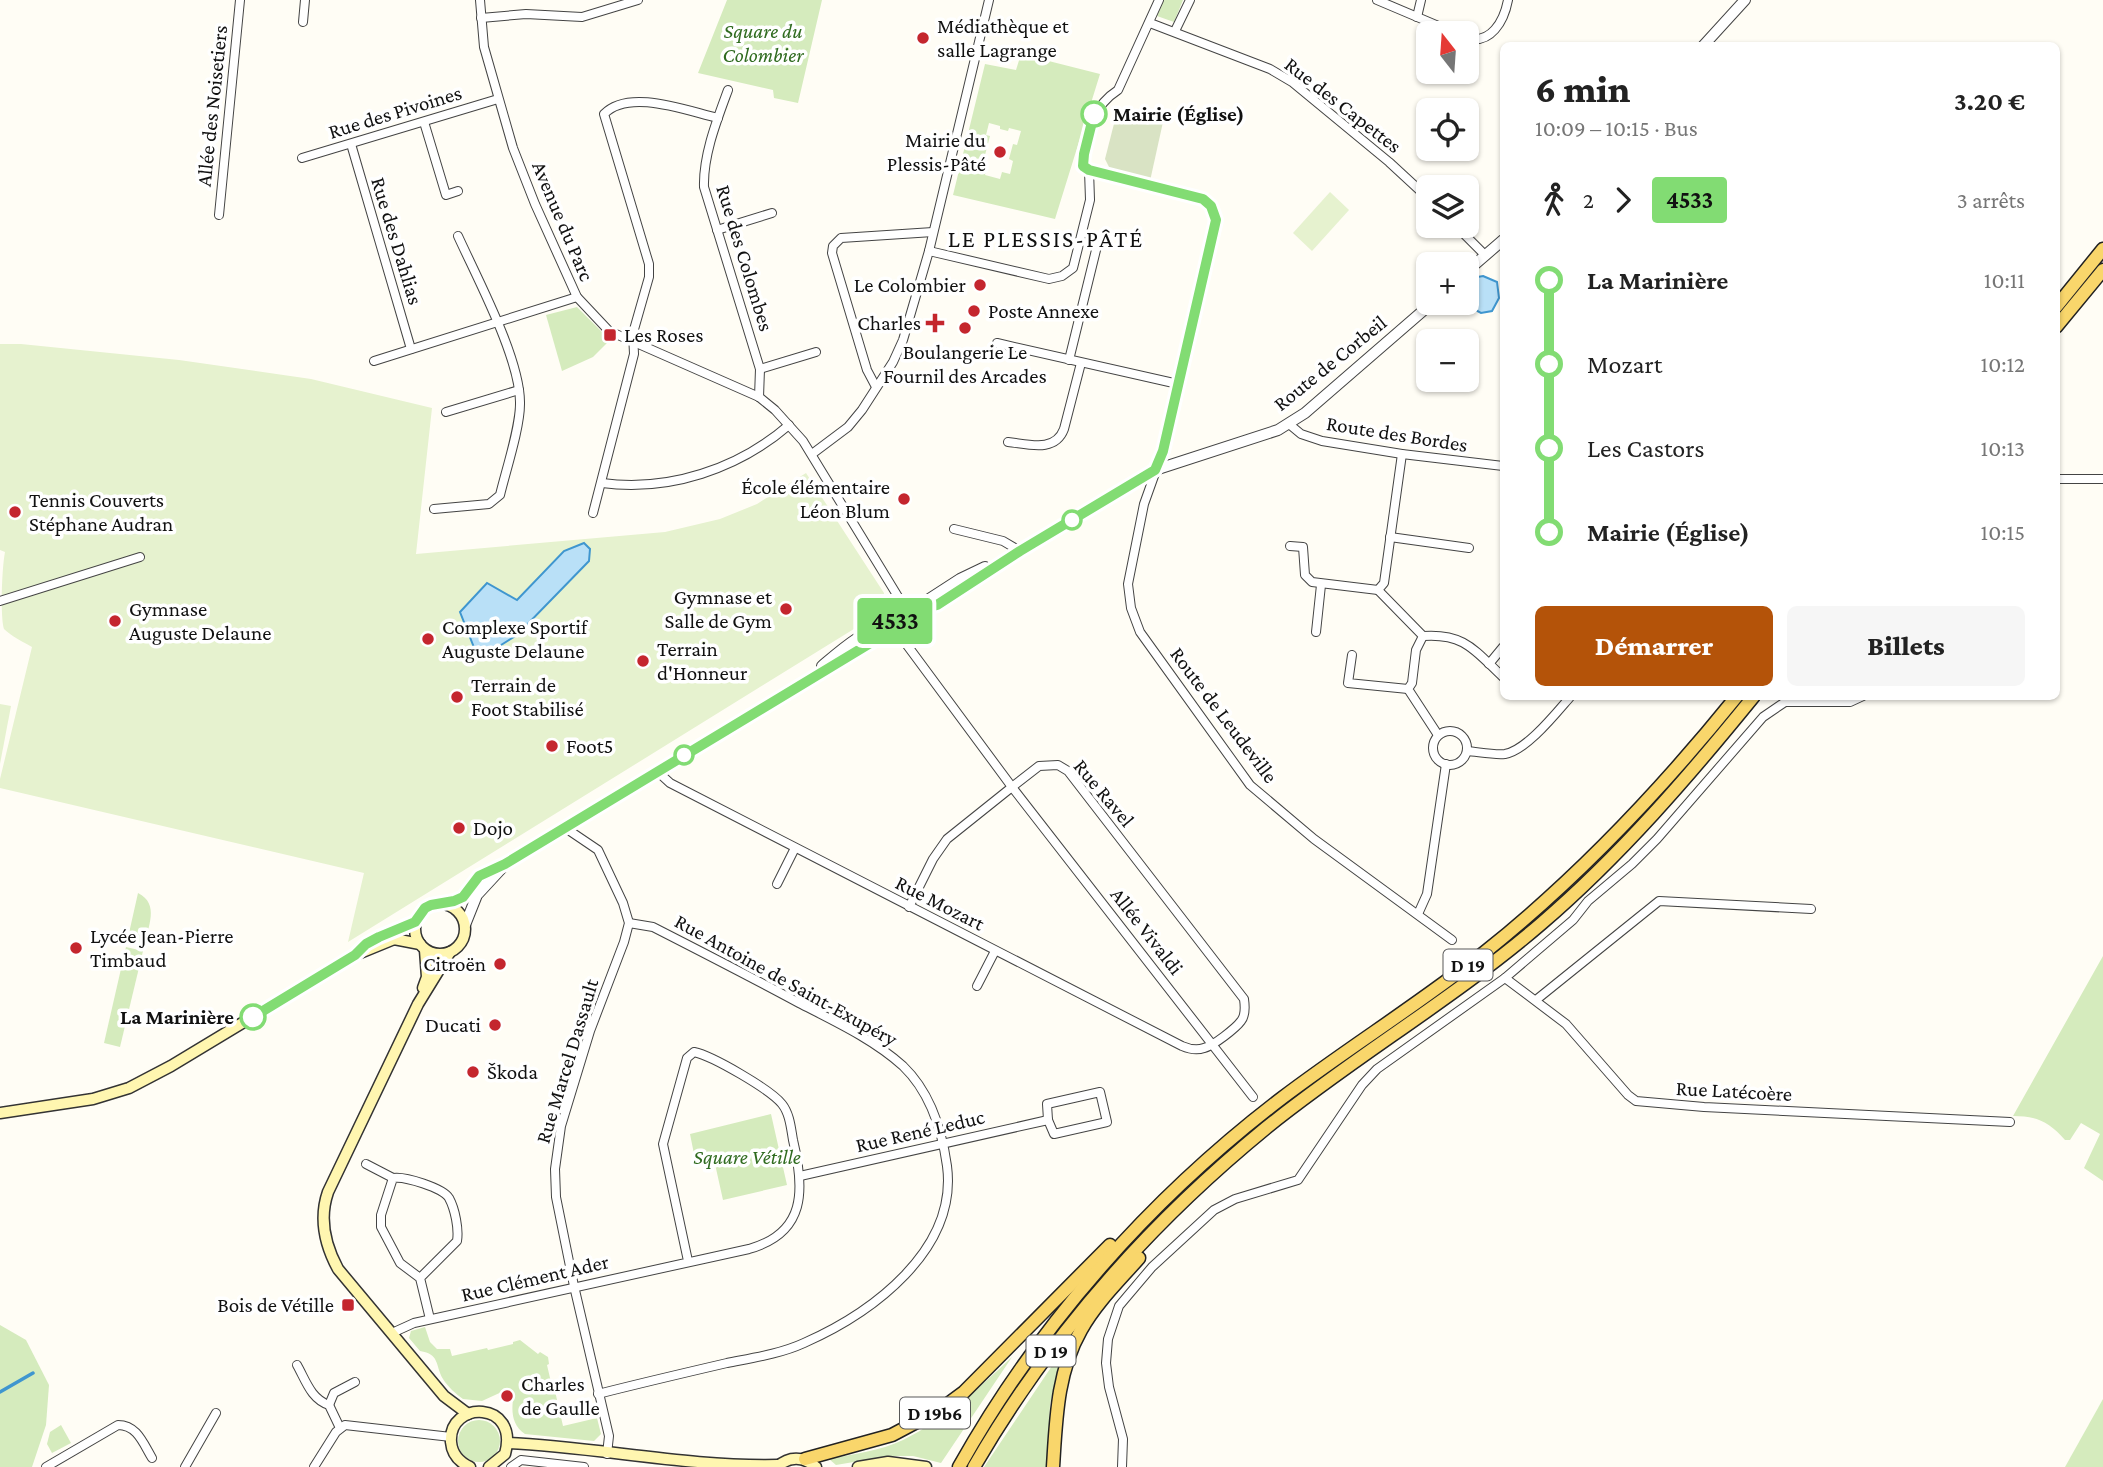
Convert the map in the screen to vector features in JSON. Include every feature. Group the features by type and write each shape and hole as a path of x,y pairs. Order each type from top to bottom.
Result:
{"main road":[{"path":"2060,302 2103,249"},
{"path":"2060,322 2103,270"},
{"name":"D 19","path":"968,1465 988,1419 1048,1332 1092,1276 1166,1198 1283,1097 1446,982 1533,912 1638,811 1684,762 1734,700"},
{"name":"D 19","path":"968,1465 1054,1346 1138,1246 1191,1194 1266,1128 1333,1077 1462,987 1544,921 1647,821 1699,764 1751,700"},
{"path":"355,955 366,944 415,922 425,908 431,905 445,904 459,911 465,925 462,941 450,952 418,1004 328,1192 324,1211 327,1245 338,1269 444,1396 468,1414"},
{"path":"415,922 415,934 422,947 427,977 418,1004"},
{"path":"0,1113 93,1099 146,1080 355,955 394,939 437,954 450,952"},
{"name":"D 19b6","path":"814,1465 892,1435 942,1409 964,1392 1150,1205 1166,1198"},
{"path":"1053,1467 1056,1408 1060,1383 1070,1354 1080,1330 1097,1306 1139,1258 1138,1246"},
{"path":"444,1396 456,1424"},
{"path":"464,1466 454,1452 451,1437 456,1424 468,1414 483,1412 496,1416 506,1428 508,1443 505,1454 493,1466"},
{"path":"508,1443 678,1464 777,1466 791,1459 814,1465"},
{"path":"859,1467 888,1462 926,1467"},
{"path":"696,1463 712,1467"}],"street":[{"name":"Allée des Noisetiers","path":"219,215 240,0"},
{"path":"303,22 305,0"},
{"name":"Avenue du Parc","path":"480,0 485,47 513,148 577,297 609,331 759,397 789,425 812,454 908,613"},
{"path":"481,18 526,14 582,17 638,0"},
{"path":"812,454 848,427 862,411 893,362 903,338 929,251 989,0"},
{"path":"929,251 1049,279 1062,276 1073,268 1090,200 1089,170 1083,166 1094,114 1105,99 1118,90 1159,0"},
{"path":"1175,31 1190,0"},
{"path":"1377,0 1426,21"},
{"path":"1417,17 1421,0"},
{"path":"1479,41 1487,38 1505,15 1508,0"},
{"path":"1707,42 1745,0"},
{"path":"1723,25 1754,0"},
{"name":"Rue des Capettes","path":"1150,23 1270,69 1292,82 1416,187"},
{"name":"Rue des Colombes","path":"728,90 704,174 704,187 760,369 759,397"},
{"name":"Rue des Pivoines","path":"302,158 498,99"},
{"path":"593,513 634,354 633,333 649,277 649,264 604,114 609,108 638,101 718,118"},
{"path":"424,122 446,195 458,191"},
{"name":"Rue des Dahlias","path":"351,144 411,349"},
{"name":"Route de Leudeville","path":"1089,170 1203,199 1215,212 1215,229 1163,451 1144,504 1128,584 1131,608 1140,632 1250,785 1314,839 1452,940"},
{"path":"717,230 772,214"},
{"path":"876,387 867,370 832,253 833,246 841,238 933,232"},
{"path":"434,509 489,504 500,495 520,410 519,390 511,360 458,236"},
{"path":"1468,238 1485,256"},
{"path":"1479,261 1500,243"},
{"path":"1069,360 1097,246"},
{"path":"374,362 577,297"},
{"name":"Route de Corbeil","path":"445,904 463,897 479,876 505,864 804,682 839,651 877,627 889,625 908,613 937,605 1020,551 1155,470 1245,442 1289,424 1418,315"},
{"path":"997,343 1178,384"},
{"path":"760,369 816,352"},
{"path":"1008,442 1044,446 1059,438 1064,429 1081,363"},
{"path":"446,412 519,390"},
{"name":"Route des Bordes","path":"1289,424 1301,434 1322,441 1500,466"},
{"path":"602,483 626,486 658,484 717,469 746,454 789,425"},
{"path":"1378,590 1384,583 1402,454"},
{"path":"2060,479 2103,479"},
{"path":"954,529 1003,541 1020,551"},
{"path":"1390,537 1469,548"},
{"path":"1290,546 1303,547 1307,579 1321,585 1378,590 1423,636 1462,640 1500,674"},
{"path":"0,601 140,556"},
{"path":"1316,632 1321,585"},
{"path":"889,625 904,640 1012,787"},
{"path":"1408,689 1412,683 1416,650 1423,636"},
{"path":"1489,664 1500,651"},
{"path":"1352,655 1348,682 1408,689"},
{"path":"1408,689 1438,735"},
{"path":"1467,751 1504,754 1515,751 1568,700"},
{"path":"1122,1467 1122,1439 1106,1363 1111,1327 1126,1296 1184,1236 1214,1210 1235,1199 1298,1180 1362,1085 1377,1069 1505,978 1573,920 1588,901 1640,856 1763,717 1785,702 1854,700"},
{"path":"1450,730 1456,731 1465,739 1467,751 1459,762 1446,764 1437,760 1433,744 1438,735 1450,730"},
{"path":"1418,914 1427,894 1446,764"},
{"name":"Rue Ravel","path":"909,907 933,859 947,839 1039,766 1058,765 1068,771 1244,999 1246,1007 1242,1020 1213,1044"},
{"name":"Rue Mozart","path":"657,771 670,783 1182,1046 1197,1050 1213,1044"},
{"name":"Allée Vivaldi","path":"1012,787 1253,1097"},
{"path":"564,827 598,849 623,903 629,923"},
{"path":"777,884 795,848"},
{"name":"Route de Corbeil","path":"465,925 477,895 505,864"},
{"path":"1536,1000 1659,901 1811,909"},
{"name":"Rue Antoine de Saint-Exupéry","path":"598,1394 788,1349 833,1328 867,1306 919,1259 938,1227 950,1188 935,1115 921,1089 903,1067 881,1049 816,1011 653,927 629,923"},
{"name":"Rue Marcel Dassault","path":"607,1454 609,1436 556,1197 555,1169 557,1140 590,1031 629,930 629,923"},
{"path":"977,986 995,951"},
{"name":"Rue Latécoère","path":"1505,978 1566,1024 1636,1101 1704,1107 2010,1122"},
{"name":"Rue Clément Ader","path":"392,1333 404,1326 430,1319 749,1249 779,1236 796,1211 800,1176 788,1115 783,1105 769,1093 707,1055 695,1052 687,1058 663,1144 688,1261"},
{"path":"1100,1092 1107,1122 1054,1134 1048,1120 1047,1104 1100,1092"},
{"name":"Rue René Leduc","path":"800,1176 1048,1120"},
{"path":"366,1164 393,1178 399,1177 424,1184 445,1193 450,1200 458,1234 457,1241 420,1278"},
{"path":"393,1178 381,1215 381,1227 400,1263 420,1278 430,1319"},
{"path":"297,1365 313,1396 329,1405 340,1428"},
{"path":"329,1405 334,1394 355,1382"},
{"path":"185,1467 216,1413"},
{"path":"46,1467 118,1425 133,1428 152,1458"},
{"path":"314,1467 340,1428 345,1425 451,1437"},
{"path":"511,1467 521,1460 584,1467"}],"green space":[{"name":"Square du Colombier","path":"727,0 822,0 798,103 774,98 773,90 698,73"},
{"path":"1163,0 1183,0 1174,22 1157,16"},
{"path":"1021,54 1100,74 1055,219 953,195 985,64 1016,70","holes":["989,123 1000,126 1000,129 1008,131 1009,128 1021,131 1017,145 1013,144 1009,159 1013,161 1010,174 1002,172 1000,179 985,175 988,164 979,166 990,136 986,135"]},
{"path":"1117,112 1163,122 1150,181 1111,171 1105,159"},
{"path":"1330,192 1349,210 1312,251 1293,233"},
{"path":"577,307 610,340 593,357 562,371 546,315"},
{"name":"Complexe Sportif Auguste Delaune","path":"0,344 179,360 311,379 432,408 416,554 665,532 720,519 757,504 806,473 884,593 883,611 348,942 364,873 0,788 32,647 7,632 3,623 5,552 0,550"},
{"path":"0,704 11,706 0,764"},
{"path":"138,893 149,903 151,910 144,946 127,942"},
{"path":"126,947 143,951 120,1047 104,1043"},
{"path":"2103,956 2103,1181 2084,1168 2100,1134 2081,1123 2070,1140 2065,1140 2042,1121 2013,1116"},
{"name":"Square Vétille","path":"771,1114 787,1185 723,1200 713,1155 695,1159 690,1134"},
{"path":"0,1325 26,1340 49,1385 46,1425 32,1467 0,1467"},
{"path":"425,1327 430,1342 437,1349 450,1349 452,1356 487,1348 488,1350 520,1340 538,1354 540,1352 548,1357 547,1365 563,1426 597,1418 601,1434 594,1441 525,1434 517,1426 513,1416 514,1394 506,1390 482,1401 463,1399 445,1382 434,1357 420,1351 409,1338 411,1331"},
{"path":"1062,1351 1050,1404 1048,1467 984,1467"},
{"path":"1012,1357 941,1463 913,1456 889,1456 836,1465 829,1459 885,1447 918,1432 960,1403"},
{"path":"2103,1399 2103,1467 2065,1467"},
{"path":"479,1420 494,1426 500,1441 494,1456 479,1462 464,1456 458,1441 464,1426"},
{"path":"61,1425 71,1443 52,1453 47,1444 50,1432"}],"water":[{"path":"1479,277 1497,282 1499,298 1492,311 1479,312"},
{"path":"584,543 590,549 589,561 517,635 482,657 475,650 460,612 487,583 517,600 564,551"}],"waterway":[{"path":"0,1392 33,1373"}],"bus line":[{"name":"4533","path":"253,1017 355,955 366,944 415,922 425,908 463,897 479,876 505,864 882,636 889,625 908,613 937,605 1020,551 1155,470 1163,451 1215,229 1215,212 1203,199 1089,170 1083,166 1094,114"}],"place":[{"name":"Médiathèque et salle Lagrange","path":"923,38"},
{"name":"Mairie (Église)","path":"1094,114"},
{"name":"Mairie du Plessis-Pâté","path":"1000,152"},
{"name":"Le Colombier","path":"980,285"},
{"name":"Poste Annexe","path":"974,311"},
{"name":"Charles","path":"935,323"},
{"name":"Boulangerie Le Fournil des Arcades","path":"965,328"},
{"name":"Les Roses","path":"610,335"},
{"name":"École élémentaire Léon Blum","path":"904,499"},
{"name":"Tennis Couverts Stéphane Audran","path":"15,512"},
{"name":"Gymnase et Salle de Gym","path":"786,609"},
{"name":"Gymnase Auguste Delaune","path":"115,621"},
{"name":"Complexe Sportif Auguste Delaune","path":"428,639"},
{"name":"Terrain d'Honneur","path":"643,661"},
{"name":"Terrain de Foot Stabilisé","path":"457,697"},
{"name":"Foot5","path":"552,746"},
{"name":"Dojo","path":"459,828"},
{"name":"Lycée Jean-Pierre Timbaud","path":"76,948"},
{"name":"Citroën","path":"500,964"},
{"name":"La Marinière","path":"253,1017"},
{"name":"Ducati","path":"495,1025"},
{"name":"Škoda","path":"473,1072"},
{"name":"Bois de Vétille","path":"348,1305"},
{"name":"Charles de Gaulle","path":"507,1396"}],"district":[{"name":"LE PLESSIS-PÂTÉ","path":"1046,239"}]}
